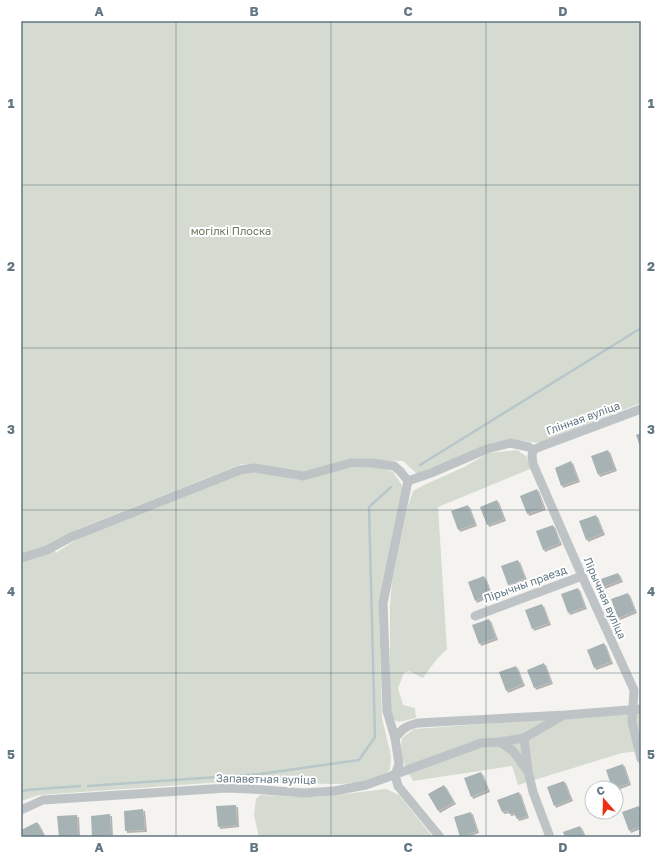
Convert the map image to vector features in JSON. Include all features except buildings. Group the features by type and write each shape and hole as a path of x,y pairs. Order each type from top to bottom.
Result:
{"street":[{"name":"Глінная вуліца","path":"533,450 641,409"},
{"path":"408,482 487,448 510,443 528,447 533,450"},
{"name":"Лірычная вуліца","path":"533,450 533,464 634,690 637,709 632,722 641,759"},
{"path":"21,558 47,550 71,537 240,470 254,468 303,476 351,463 372,463 394,466 400,471 408,482 383,603 387,711 395,738 398,764 395,775 398,786 440,837"},
{"name":"Лірычны праезд","path":"475,616 582,576"},
{"path":"395,738 409,725 418,723 565,715 637,709"},
{"path":"500,742 524,738 565,715"},
{"path":"524,738 528,771 533,792 550,837"},
{"name":"Запаветная вуліца","path":"21,810 43,800 227,788 304,793 334,791 366,786 481,742 500,742"},
{"path":"500,742 513,751 528,771"}],"green space":[{"name":"могілкі Плоска","path":"21,21 641,21 641,403 539,443 510,439 492,443 417,474 403,461 351,460 300,472 267,466 242,464 78,529 52,542 56,553 80,537 240,473 264,473 298,480 350,468 379,467 393,472 403,489 379,608 382,718 391,756 390,770 382,775 360,783 223,782 39,795 21,801"},
{"path":"517,450 527,457 530,469 438,507 447,649 436,660 423,678 409,671 404,673 398,688 403,705 415,708 416,718 399,722 392,719 390,707 390,605 392,582 407,509 413,491 464,467 489,453"},
{"path":"641,713 641,751 622,753 518,785 512,766 413,781 405,765 401,750 402,738 414,729"},
{"path":"386,789 399,795 433,837 259,837 254,815 256,799 260,795 319,797"}],"waterway":[{"path":"420,465 641,328"},
{"path":"88,786 260,774 359,760 375,737 369,507 391,487"},
{"path":"21,792 26,790 80,786"}]}
